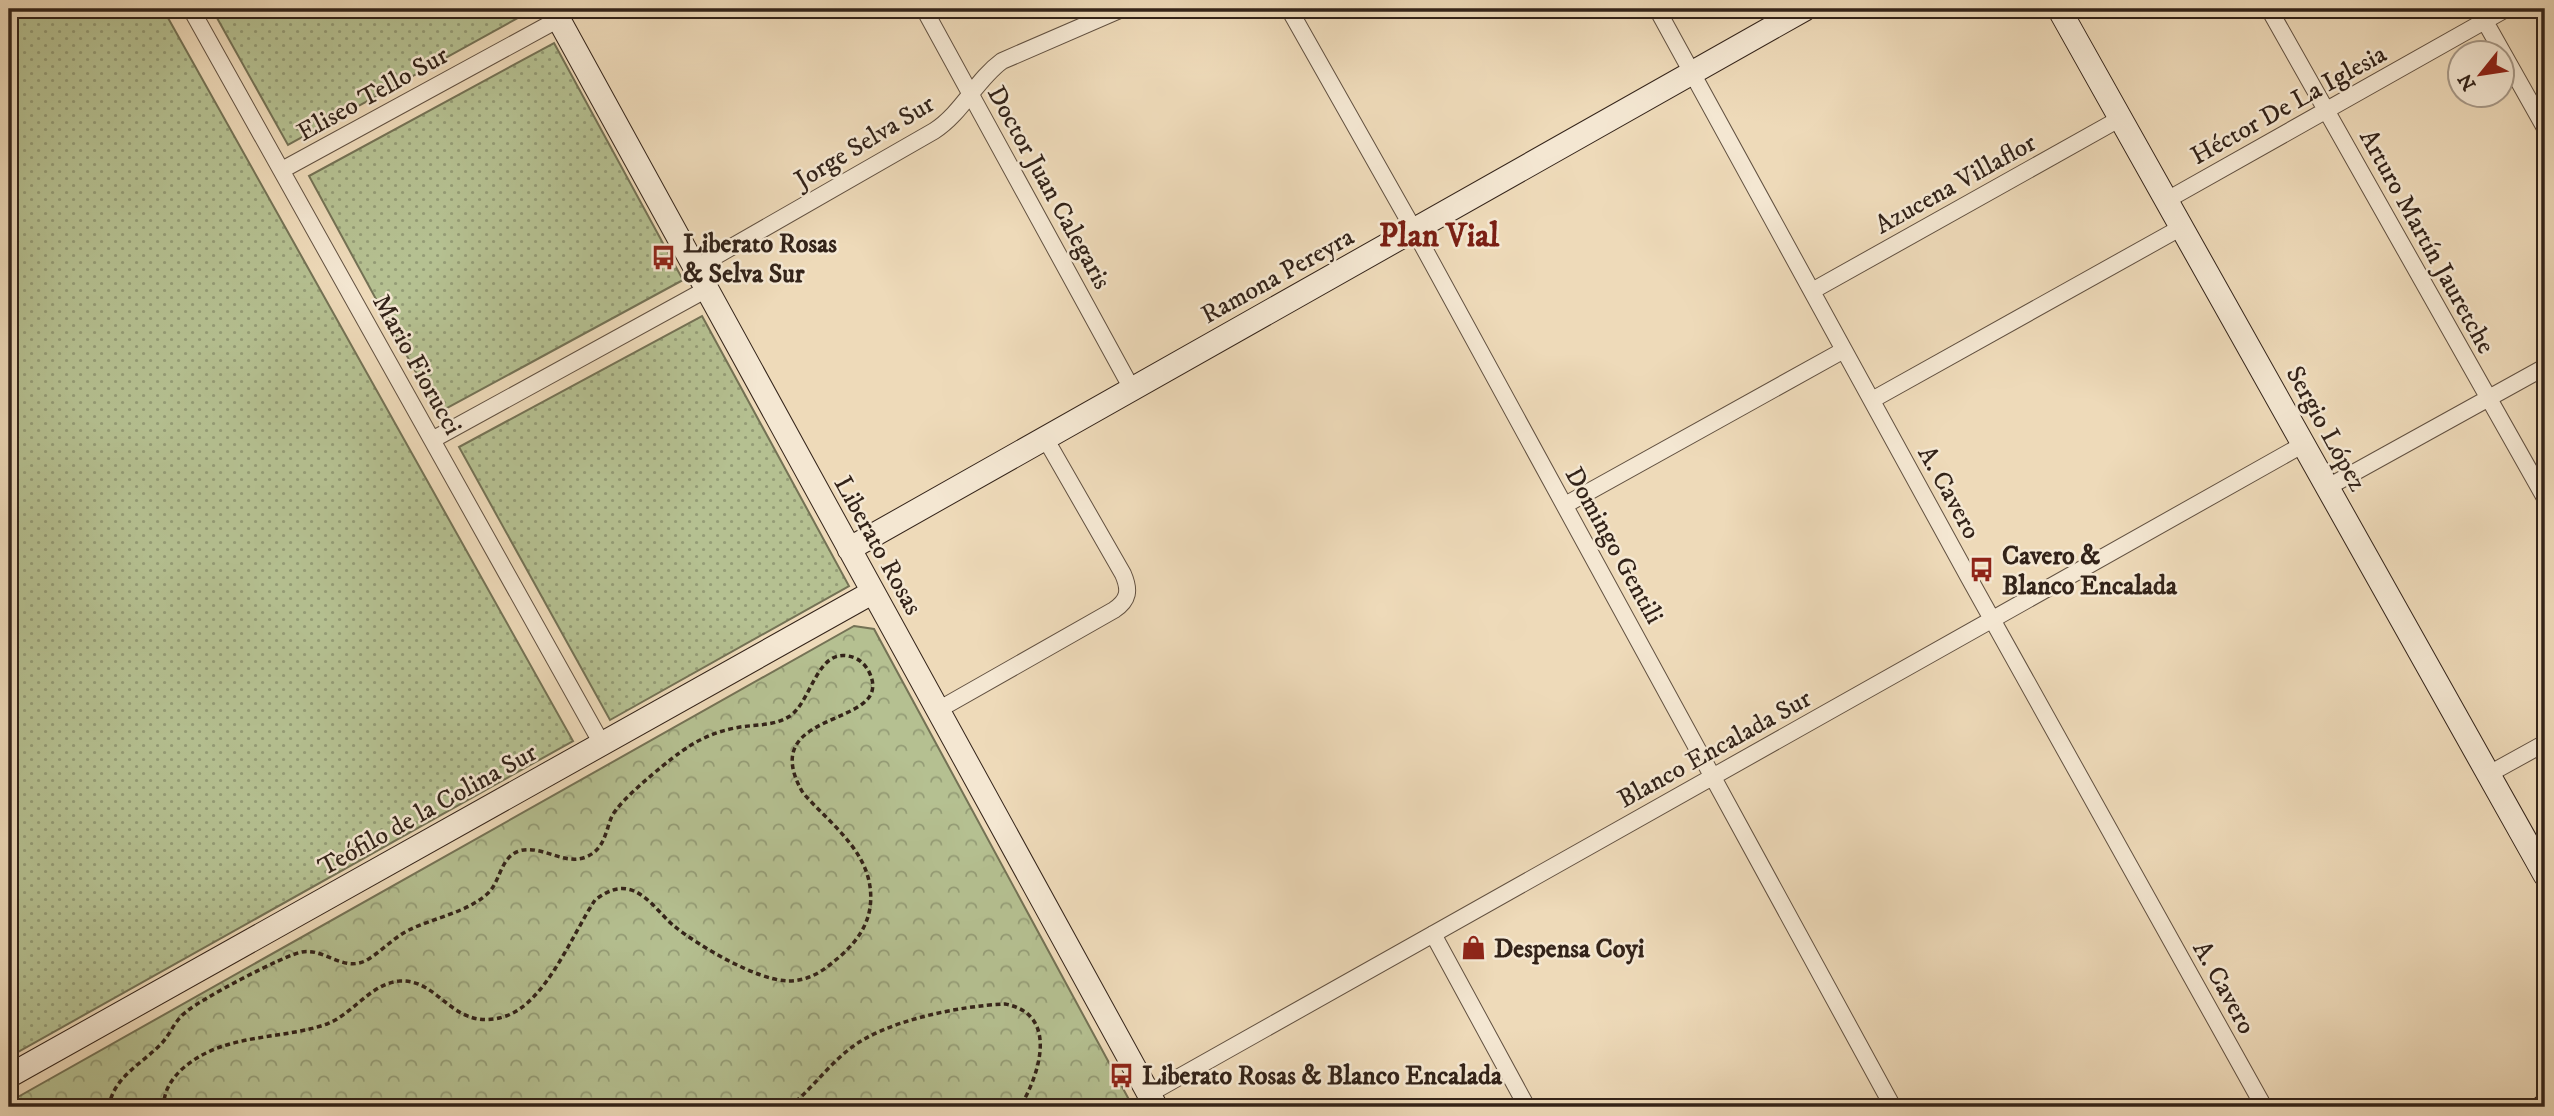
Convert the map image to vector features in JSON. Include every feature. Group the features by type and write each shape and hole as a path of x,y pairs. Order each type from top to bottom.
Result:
{"street":[{"name":"Mario Fiorucci","path":"191,9 602,744"},
{"name":"Doctor Juan Calegaris","path":"924,9 1132,389"},
{"name":"Jorge Selva Sur","path":"695,268 934,131 947,122 995,66 1122,9"},
{"name":"Domingo Gentili","path":"1289,9 1414,230 1893,1107"},
{"name":"A. Cavero","path":"1657,9 1992,620 2264,1107"},
{"name":"Ramona Pereyra","path":"849,549 1805,9"},
{"name":"Sergio López","path":"2059,9 2545,875"},
{"name":"Arturo Martín Jauretche","path":"2269,9 2545,498"},
{"name":"Héctor De La Iglesia","path":"2167,200 2326,110 2481,15 2506,9"},
{"name":"Eliseo Tello Sur","path":"282,170 556,14"},
{"name":"Liberato Rosas","path":"556,14 1152,1100"},
{"path":"2481,15 2545,128"},
{"name":"Azucena Villaflor","path":"1812,291 2121,118"},
{"path":"1872,400 2182,227"},
{"path":"432,440 707,289"},
{"path":"1565,505 1844,350"},
{"path":"2328,487 2545,367"},
{"path":"938,710 1114,610 1123,604 1128,596 1123,574 1045,438"},
{"name":"Blanco Encalada Sur","path":"1152,1100 1433,934 2304,444"},
{"name":"Teófilo de la Colina Sur","path":"9,1076 873,592"},
{"path":"2489,774 2545,743"},
{"path":"1433,934 1527,1107"}],"path":[{"path":"109,1107 115,1088 123,1078 155,1050 178,1019 198,1004 297,953 316,952 344,964 362,962 399,936 480,900 494,888 504,864 517,852 535,851 569,859 586,857 601,845 611,818 623,802 692,744 722,731 776,723 789,717 806,699 819,670 828,661 840,656 852,656 869,670 874,682 873,693 866,703 857,710 817,725 798,744 794,755 796,781 803,793 860,855 870,890 870,909 857,940 825,969 813,976 786,981 752,971 713,953 636,892 626,888 616,889 606,892 596,901 541,990 526,1006 516,1012 491,1020 477,1020 453,1009 423,986 398,981 374,991 339,1018 327,1023 252,1038 210,1051 177,1074 166,1093 164,1107"},
{"path":"789,1107 806,1094 849,1048 879,1030 913,1019 1005,1004 1018,1007 1027,1013 1036,1023 1040,1034 1037,1071 1020,1107"}],"green space":[{"path":"9,9 163,9 573,741 9,1057"},
{"path":"212,9 534,9 288,145"},
{"path":"554,43 683,280 438,413 309,176"},
{"path":"702,316 849,586 610,720 459,447"},
{"path":"854,626 874,629 1133,1107 9,1107 9,1102"}],"place":[{"name":"Liberato Rosas & Selva Sur","path":"663,258"},
{"name":"Cavero & Blanco Encalada","path":"1982,570"},
{"name":"Despensa Coyi","path":"1474,948"},
{"name":"Liberato Rosas & Blanco Encalada","path":"1122,1075"}],"district":[{"name":"Plan Vial","path":"1439,234"}]}
